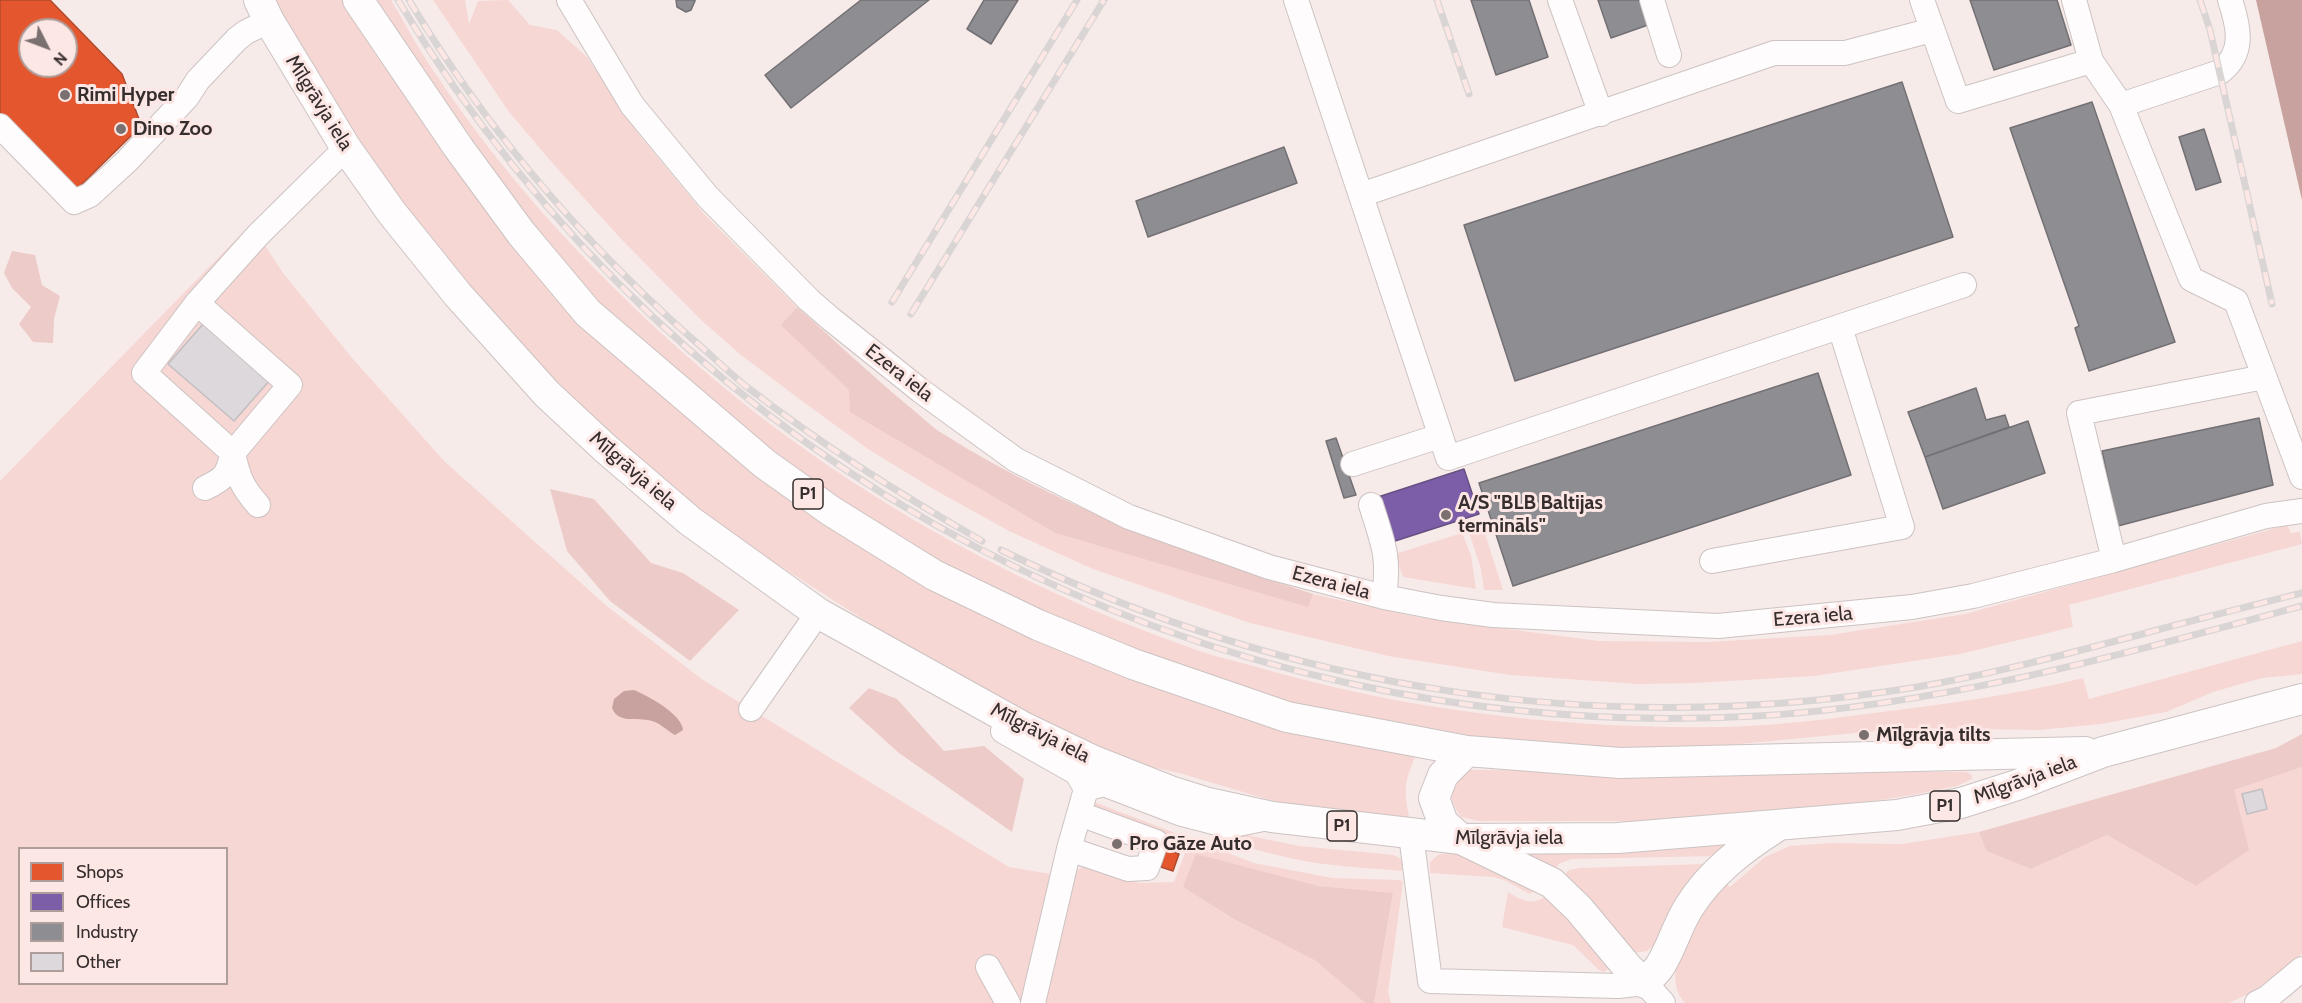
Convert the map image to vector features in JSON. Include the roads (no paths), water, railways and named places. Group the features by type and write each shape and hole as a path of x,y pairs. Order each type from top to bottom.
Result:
{"main road":[{"name":"Mīlgrāvja iela","path":"358,0 479,176 521,233 588,313 765,464 831,511 934,574 1038,625 1133,664 1287,717 1467,751 1620,763 2103,752"},
{"name":"Mīlgrāvja iela","path":"264,11 346,148 392,213 458,295 548,394 605,448 690,521 818,613 1025,728 1125,774 1208,803 1272,818 1461,839 1618,838 1897,815 1961,803 2017,785 2103,752 2302,699"},
{"path":"1467,751 1443,775 1434,798 1443,823 1461,839 1552,883 1579,909 1629,969 1654,993"},
{"path":"1654,993 1660,967 1688,908 1702,888 1743,848 1779,824"}],"street":[{"name":"Ezera iela","path":"569,0 632,105 707,196 809,300 921,391 1016,460 1129,517 1269,567 1384,597 1493,615 1718,626 1912,607 1973,596 2114,560 2266,516 2302,512"},
{"path":"1296,0 1448,458 1964,285"},
{"path":"1560,0 1600,114"},
{"path":"1652,0 1669,55"},
{"path":"1922,0 1958,102 2091,61"},
{"path":"2074,0 2091,61 2121,105 2191,279 2236,301 2302,477"},
{"path":"2121,105 2220,72 2227,67 2234,58 2238,41 2230,0"},
{"path":"0,126 74,202 90,195 127,161 187,98 198,80 264,11"},
{"path":"1361,195 1774,53 1845,53 1932,30"},
{"path":"258,505 243,488 233,453 144,373 197,303 258,235 346,148"},
{"path":"197,303 290,386 233,453 227,474 205,488"},
{"path":"1712,561 1902,527 1840,327"},
{"path":"2114,560 2079,413 2264,377"},
{"path":"1353,464 1440,436"},
{"path":"1371,505 1386,553 1384,597"},
{"path":"752,710 818,613"},
{"path":"965,694 1005,734 1077,773 1086,789 1069,849 1033,1003"},
{"path":"1086,789 1104,784 1182,814 1228,826 1272,818"},
{"path":"1069,849 1128,869 1147,868 1156,842 1080,814"},
{"path":"1411,835 1430,981 1618,986 1654,993"},
{"path":"988,967 1008,1003"},
{"path":"2257,1003 2267,998 2302,969"}],"railway":[{"path":"398,0 515,168 653,317 808,443 977,548 1160,628 1352,684 1552,714 1757,716 1827,710 1964,689 2100,659 2302,606"},
{"path":"409,0 469,92 536,179 572,220 649,299 732,375 775,408 862,468 982,541"},
{"path":"892,302 1077,0"},
{"path":"911,314 1104,0"},
{"path":"1437,0 1469,94"},
{"path":"2200,0 2210,30 2272,304"},
{"path":"1001,550 1110,599 1221,638 1334,669 1448,691 1564,704 1680,707 1798,702 1917,687 2032,663 2302,593"}],"place":[{"name":"Rimi Hyper","path":"65,95"},
{"name":"Dino Zoo","path":"121,129"},
{"name":"A/S \"BLB Baltijas termināls\"","path":"1446,515"},
{"name":"Mīlgrāvja tilts","path":"1864,735"},
{"name":"Pro Gāze Auto","path":"1117,844"}]}
